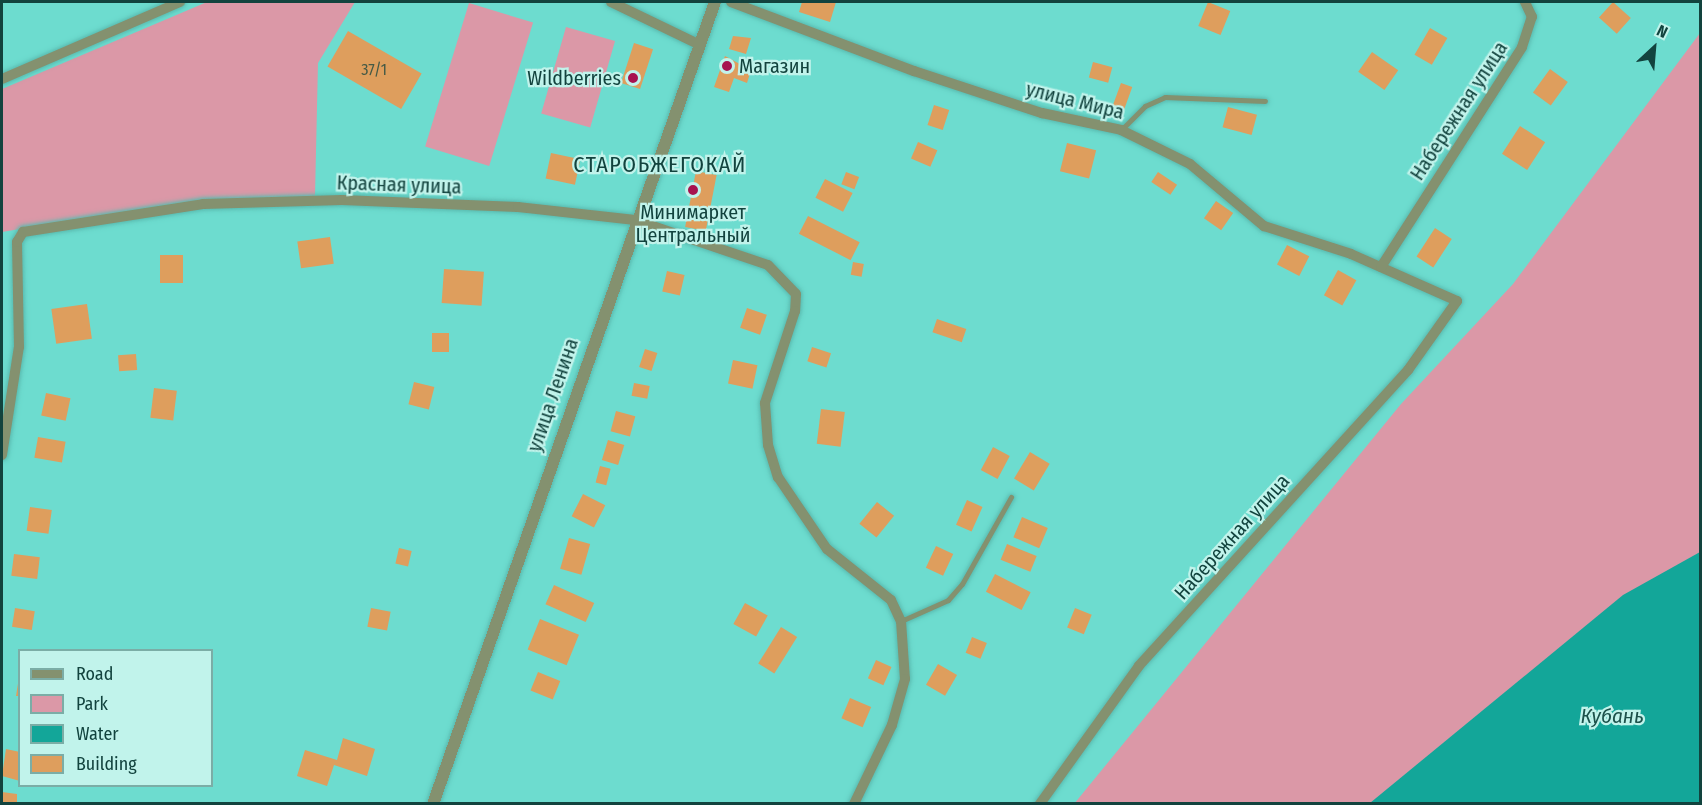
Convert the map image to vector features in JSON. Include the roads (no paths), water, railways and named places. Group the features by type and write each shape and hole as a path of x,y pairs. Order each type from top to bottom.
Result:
{"street":[{"path":"2,79 180,2"},
{"path":"611,2 700,45"},
{"name":"улица Ленина","path":"433,804 635,220 715,2"},
{"name":"улица Мира","path":"731,2 946,82 1042,113 1121,130 1190,164 1264,226 1381,267 1456,301"},
{"name":"Набережная улица","path":"1381,267 1522,47 1532,16 1526,2"},
{"name":"Красная улица","path":"2,456 20,347 17,242 23,232 203,204 342,200 518,207 635,220 768,265 796,294 795,311 765,403 768,445 778,477 827,549 891,600 901,621"},
{"name":"Набережная улица","path":"1040,804 1139,666 1408,370 1456,301"},
{"path":"854,804 892,725 904,679 901,621"}],"lane":[{"path":"1121,130 1145,106 1165,97 1265,101"},
{"path":"901,621 948,600 962,584 1011,496"}],"water":[{"name":"Кубань","path":"1700,552 1700,803 1370,803 1623,595"}],"place":[{"name":"Магазин","path":"727,66"},
{"name":"Wildberries","path":"633,78"},
{"name":"Минимаркет Центральный","path":"693,190"}],"district":[{"name":"СТАРОБЖЕГОКАЙ","path":"660,165"}]}
